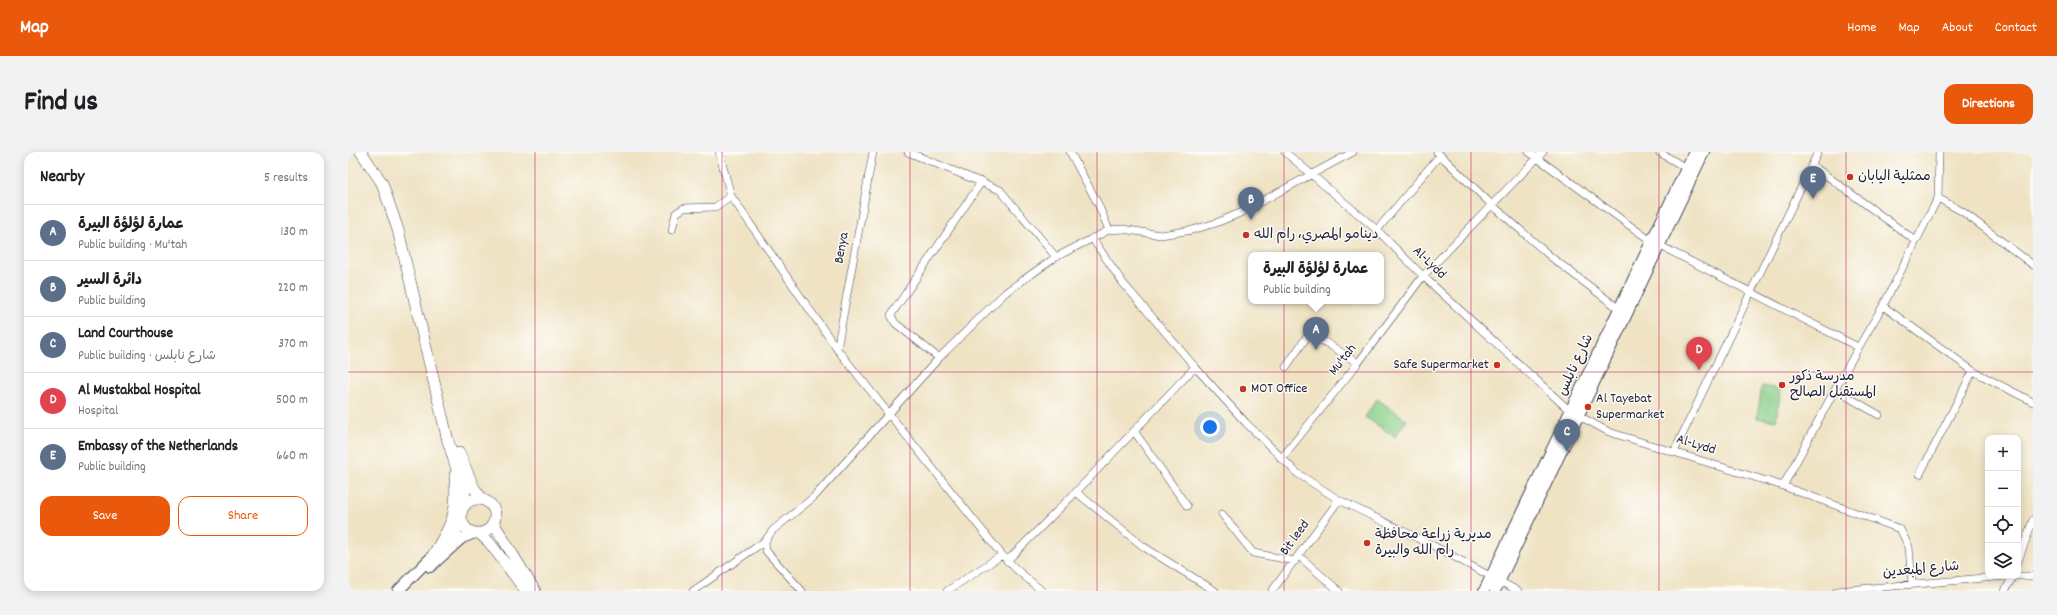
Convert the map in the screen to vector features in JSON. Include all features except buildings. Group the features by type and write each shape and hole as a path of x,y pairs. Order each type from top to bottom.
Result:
{"main road":[{"path":"361,152 382,183 398,230 453,456 465,495 459,527 434,555 398,591"},
{"name":"شارع نابلس","path":"1656,244 1686,168 1694,152"},
{"name":"شارع نابلس","path":"1484,591 1495,584 1623,311 1704,152"},
{"path":"442,410 469,477 482,499"},
{"path":"434,555 452,522 456,508 453,456"},
{"path":"464,505 474,499 482,499 490,503 495,513 494,524 535,591"},
{"path":"461,520 466,529 477,533 489,542 526,591"},
{"path":"406,591 462,538 488,530 494,524"}],"street":[{"path":"719,152 731,196 837,349 1007,561 1042,591"},
{"name":"Benya","path":"837,349 872,152"},
{"path":"908,152 982,181 1000,190 1056,257"},
{"path":"1070,152 1110,230"},
{"name":"Al-Lydd","path":"1285,152 1314,174 1377,230 1423,276 1574,413 1608,432 1783,486 1900,528 1909,547 1912,584"},
{"path":"693,591 766,541 774,530 814,497 939,358 1006,292 1056,257 1110,230 1122,229 1161,235 1192,230 1240,213 1353,152"},
{"path":"1529,152 1656,244 1858,347"},
{"name":"Mu'tah","path":"1281,459 1358,363 1423,276 1491,204 1543,152"},
{"path":"1659,152 1686,168"},
{"path":"1674,452 1818,152"},
{"path":"1783,486 1858,347 1883,306 1938,198 1939,152"},
{"path":"1377,230 1438,153 1491,204 1551,256 1623,311"},
{"path":"1812,165 1916,241"},
{"path":"939,358 895,323 891,315 982,181"},
{"path":"672,230 676,213 684,208 715,207 731,196"},
{"path":"1938,198 1963,212 2033,265"},
{"path":"1092,238 1123,283 1195,367 1281,459 1309,482 1339,500 1432,545 1495,584 1518,591"},
{"path":"1883,306 1973,371 2033,402"},
{"path":"1286,367 1308,335 1325,342 1358,363"},
{"path":"1007,561 1076,492 1195,367"},
{"path":"1920,474 1973,371"},
{"path":"1836,390 1879,415"},
{"path":"1134,431 1186,506"},
{"path":"1076,492 1144,547 1215,591"},
{"name":"Bit leed","path":"1272,591 1339,500"},
{"path":"1222,514 1253,553 1297,558 1340,591"},
{"path":"2021,554 2033,520"},
{"path":"766,541 766,551 802,591"},
{"path":"947,591 1002,555"},
{"path":"2021,576 2033,576"},
{"name":"شارع المبعدين","path":"1837,591 1985,578"},
{"path":"2005,591 2011,579"}],"green space":[{"path":"1762,386 1781,389 1776,421 1757,418"},
{"path":"1377,399 1407,420 1395,437 1365,417"}],"place":[{"name":"ممثلية اليابان","path":"1850,177"},
{"name":"Embassy of the Netherlands","path":"1813,199"},
{"name":"دائرة السير","path":"1251,220"},
{"name":"دينامو المصري، رام الله","path":"1246,235"},
{"name":"عمارة لؤلؤة البيرة","path":"1316,350"},
{"name":"Safe Supermarket","path":"1497,365"},
{"name":"Al Mustakbal Hospital","path":"1699,370"},
{"name":"مدرسة ذكور المستقبل الصالح","path":"1782,385"},
{"name":"MOT Office","path":"1243,389"},
{"name":"Al Tayebat Supermarket","path":"1588,407"},
{"name":"Land Courthouse","path":"1567,452"},
{"name":"مديرية زراعة محافظة رام الله والبيرة","path":"1367,543"}]}
